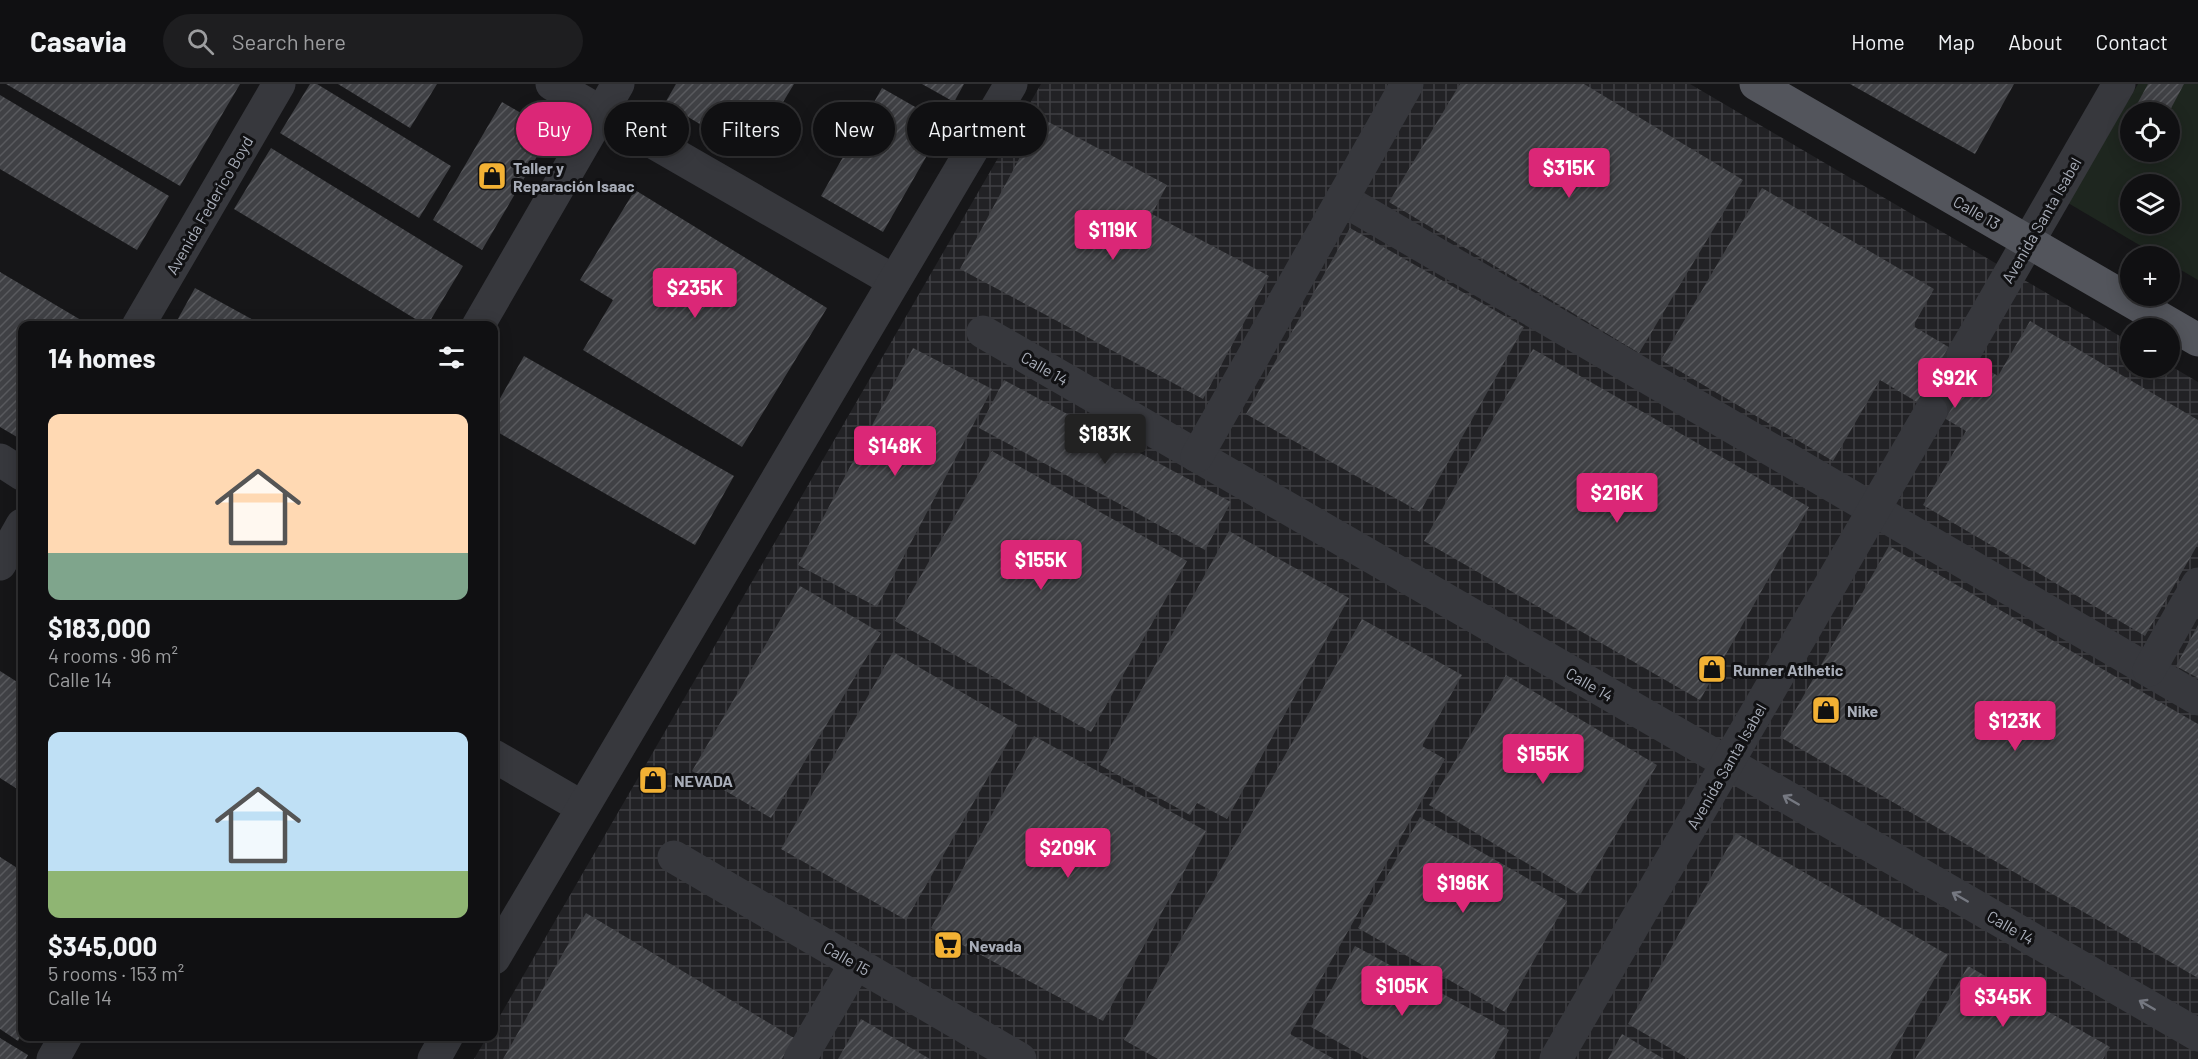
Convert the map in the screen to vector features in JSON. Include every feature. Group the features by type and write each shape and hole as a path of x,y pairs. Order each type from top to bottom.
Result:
{"main road":[{"name":"Calle 13","path":"1756,84 2198,340"}],"street":[{"name":"Avenida Federico Boyd","path":"141,321 279,84"},
{"path":"552,84 894,281"},
{"path":"481,321 618,84"},
{"path":"498,951 1011,84"},
{"path":"1197,456 1407,84"},
{"name":"Avenida Santa Isabel","path":"1963,356 2119,84"},
{"path":"1342,199 2198,699"},
{"name":"Calle 14","path":"983,332 2198,1035"},
{"name":"Avenida Santa Isabel","path":"1556,1059 1931,411"},
{"path":"0,460 18,471"},
{"path":"0,564 18,532"},
{"path":"2149,670 2198,584"},
{"path":"498,758 582,807"},
{"name":"Calle 15","path":"674,857 1020,1059"},
{"path":"800,1059 856,963"},
{"path":"53,1059 63,1041"},
{"path":"434,1059 444,1041"}],"shaded area":[{"path":"1041,84 1690,84 2120,336 2120,378 2180,378 2180,371 2198,382 2198,1059 474,1059 485,1041 498,1041 498,1019 999,156 1047,156 1047,102 1031,102"},
{"path":"2138,84 2198,84 2198,280 2180,269 2180,246 2141,246 2121,234 2180,234 2180,174 2120,174 2120,234 2068,203 2120,115 2120,162 2180,162 2180,102 2127,102"}],"building":[{"path":"6,84 240,84 180,186"},
{"path":"310,84 317,84 451,166 419,218 280,133"},
{"path":"338,84 437,84 410,128"},
{"path":"676,84 794,84 783,102 701,102 701,125 689,118 689,102 666,102"},
{"path":"922,84 964,84 954,102"},
{"path":"1460,84 1584,84 1743,180 1639,353 1389,202"},
{"path":"1850,84 2014,84 1975,154"},
{"path":"2148,84 2184,84 2174,102 2138,102"},
{"path":"882,88 907,102 907,156 927,156 883,232 821,196 844,156 895,156 895,102 874,102"},
{"path":"0,95 169,196 137,250 0,169"},
{"name":"Taller y Reparación Isaac","path":"502,102 516,110 516,156 537,156 482,250 433,220"},
{"path":"1047,121 1167,185 1152,214 1269,276 1203,399 960,269 1021,156 1047,156"},
{"path":"271,148 463,266 430,321 419,321 234,209"},
{"path":"1762,188 1934,289 1913,326 1998,376 2030,321 2120,374 2120,378 2127,378 2198,420 2198,544 2145,636 1923,505 1966,431 1880,380 1833,461 1661,360"},
{"path":"635,190 827,308 742,447 583,350 613,300 580,280"},
{"path":"1350,228 1524,327 1420,512 1246,414"},
{"path":"0,272 83,321 18,321 18,438 0,427"},
{"path":"195,288 255,321 177,321"},
{"path":"913,348 992,389 877,607 798,565"},
{"path":"1533,349 1809,507 1700,700 1424,541"},
{"path":"524,356 734,476 695,545 498,432 498,402"},
{"path":"1004,380 1231,502 1205,550 979,428"},
{"path":"992,451 1187,561 1091,732 895,621"},
{"path":"1229,531 1349,598 1227,819 1197,803 1190,815 1100,765"},
{"path":"1889,546 2198,724 2198,978 1780,737"},
{"path":"800,586 881,633 771,818 692,771"},
{"path":"1362,619 1462,675 1422,746 1445,759 1290,1034 1334,1059 1158,1059 1124,1040"},
{"path":"2198,625 2198,678 2176,666"},
{"path":"893,652 1018,725 906,920 781,849"},
{"path":"0,671 18,682 18,789 0,778"},
{"path":"1506,675 1657,765 1580,895 1429,805"},
{"path":"1034,736 1206,831 1103,1021 931,928"},
{"path":"1420,817 1567,901 1505,1012 1358,928"},
{"path":"1736,833 1948,955 1889,1059 1689,1059 1628,1024"},
{"path":"0,857 18,868 18,1041 0,1029"},
{"path":"586,913 794,1038 782,1059 503,1059"},
{"path":"1355,946 1509,1030 1493,1059 1369,1059 1311,1027"},
{"path":"1968,966 2110,1047 2103,1059 1915,1059"},
{"path":"861,1019 930,1059 838,1059"},
{"path":"1622,1034 1664,1059 1608,1059"},
{"path":"0,1038 28,1055 26,1059 0,1059"}],"tunnel":[{"path":"1931,411 1963,355"}],"place":[{"name":"Taller y Reparación Isaac","path":"492,176"},
{"name":"Runner Atlhetic","path":"1712,669"},
{"name":"Nike","path":"1826,710"},
{"name":"NEVADA","path":"653,780"},
{"name":"Nevada","path":"948,945"}]}
